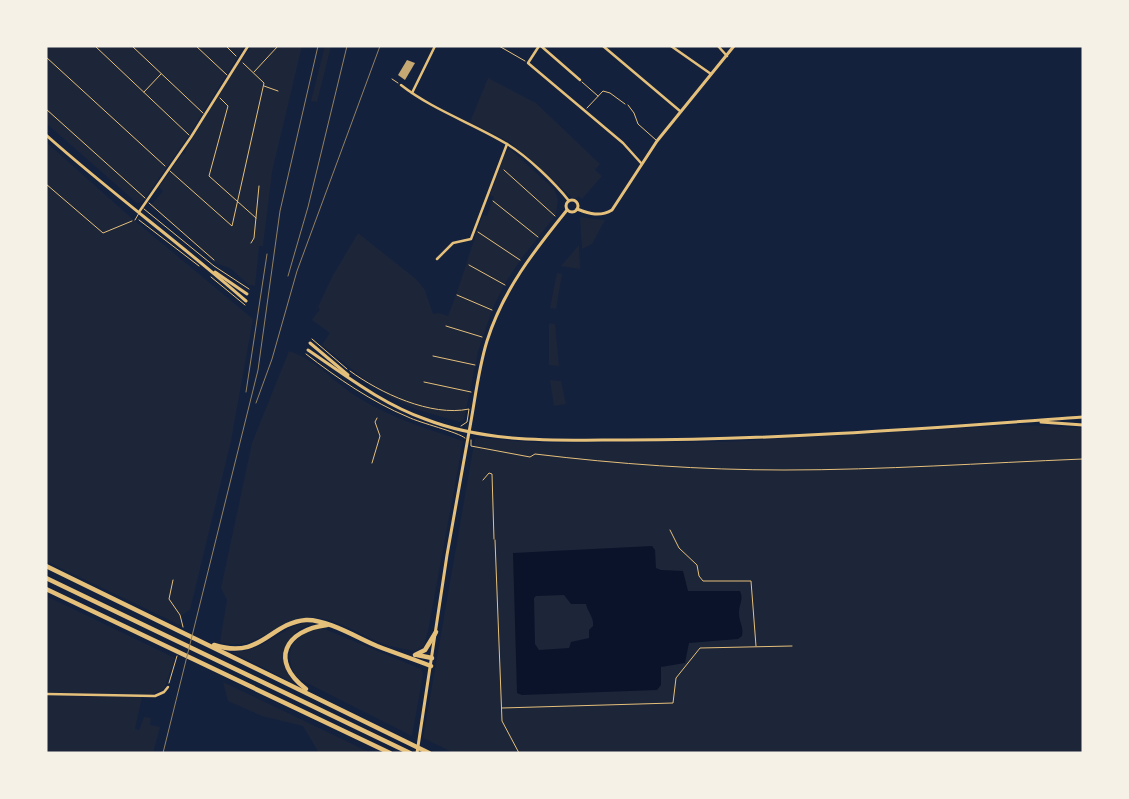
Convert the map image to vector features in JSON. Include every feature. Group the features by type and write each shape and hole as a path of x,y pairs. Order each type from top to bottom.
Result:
{"highway":[{"path":"47,567 246,662 429,753"},
{"path":"46,578 409,752"},
{"path":"46,588 390,753"},
{"path":"196,639 229,648 243,648 256,645 296,622 317,621 431,666"},
{"path":"315,696 293,678 286,661 287,650 291,640 304,629 327,624"},
{"path":"416,655 425,650 436,632"},
{"path":"401,655 432,658"}],"main road":[{"path":"567,210 574,212 577,209 596,215 605,214 612,210 641,163 680,110 734,46"},
{"path":"46,136 202,263 245,303"},
{"path":"417,753 469,432 485,350 497,316 525,264 567,210 566,205 569,201 576,202 577,209"},
{"path":"202,263 247,294"},
{"path":"310,343 362,387"},
{"path":"308,350 362,387 406,412 469,432 519,439 694,440 1083,417"},
{"path":"1031,421 1083,425"}],"street":[{"path":"139,212 248,46"},
{"path":"412,93 435,46"},
{"path":"580,80 540,46 528,63 586,110 623,143 641,163"},
{"path":"603,46 680,110"},
{"path":"672,46 711,74"},
{"path":"718,46 727,56"},
{"path":"401,85 420,99 507,144 562,191 569,201"},
{"path":"437,259 453,243 471,238 507,144"},
{"path":"46,694 155,696 164,692 168,687"}],"lane":[{"path":"628,105 634,113 638,124 657,141"},
{"path":"135,220 139,212"},
{"path":"372,463 380,436 375,422 378,418"},
{"path":"482,480 489,473 492,474 494,539"}],"path":[{"path":"95,46 188,134"},
{"path":"132,46 205,114"},
{"path":"196,46 228,76"},
{"path":"226,46 236,55"},
{"path":"253,72 278,46"},
{"path":"499,46 528,63"},
{"path":"46,57 166,167"},
{"path":"171,172 232,226 264,83 241,61"},
{"path":"143,92 161,74"},
{"path":"392,79 401,85"},
{"path":"580,80 598,96"},
{"path":"263,86 278,91"},
{"path":"586,110 605,91 628,105"},
{"path":"219,97 228,106 209,176 256,218"},
{"path":"46,109 144,198"},
{"path":"504,170 556,216"},
{"path":"46,184 103,233 135,220 141,220 201,268"},
{"path":"251,243 254,238 259,186"},
{"path":"493,201 538,238"},
{"path":"151,204 214,260"},
{"path":"142,208 214,266 248,289"},
{"path":"478,232 520,260"},
{"path":"469,265 505,284"},
{"path":"210,276 245,303"},
{"path":"457,295 492,310"},
{"path":"446,326 482,337"},
{"path":"312,339 349,370 377,389 442,410 456,412 469,409 466,422 462,425 460,434 468,439"},
{"path":"433,356 475,365"},
{"path":"424,382 470,392"},
{"path":"471,446 530,457 535,454 634,465 715,469 786,470 1083,459"},
{"path":"670,530 679,548 697,565 699,576 703,581 751,581 756,646"},
{"path":"494,539 502,721 519,753"},
{"path":"173,580 169,599 180,615 183,627"},
{"path":"502,708 673,703 676,678 700,648 792,646"},
{"path":"168,687 176,658"}],"shaded area":[{"path":"46,46 244,46 189,135 142,202 137,203 46,123"},
{"path":"252,46 302,46 272,172 263,246 259,246 255,286 249,285 230,268 215,263 151,205 163,191 159,187 182,154 185,154 186,149 235,68"},
{"path":"325,46 331,46 317,102 311,101"},
{"path":"488,78 536,103 600,164 595,170 602,176 582,199 578,196 575,200 511,143 470,122"},
{"path":"46,142 128,215 253,319 231,441 190,610 179,617 182,626 46,561"},
{"path":"508,150 511,150 554,189 558,199 556,215 521,259 504,285 492,310 478,352 464,420 459,422 415,409 386,395 387,392 368,382 322,345 330,333 312,320 320,309 318,307 332,277 358,233 416,279 425,290 433,314 439,313 448,316 483,215 487,216 494,197 490,195 504,155"},
{"path":"580,217 605,220 592,244 582,249"},
{"path":"579,245 580,269 561,266"},
{"path":"557,273 562,274 556,309 550,308"},
{"path":"549,323 555,324 559,366 549,365"},
{"path":"289,351 308,360 350,392 371,405 410,422 463,441 429,626 424,646 415,651 385,644 334,622 315,618 294,621 264,636 244,643 220,642 227,600 221,588 252,443"},
{"path":"550,380 561,381 566,404 554,406"},
{"path":"1019,425 1083,428 1083,753 454,753 423,738 475,438 544,443 723,442"},
{"path":"652,546 655,550 656,568 683,571 688,591 740,591 739,613 742,636 738,639 689,643 685,663 661,667 661,685 657,690 522,695 517,693 513,553","holes":["564,595 571,604 586,604 593,623 589,630 589,638 571,642 569,648 539,650 535,644 534,598 536,596"]},
{"path":"46,596 175,658 164,689 151,695 46,693"},
{"path":"303,623 315,624 305,626 297,631 287,646 285,655 286,665 294,683 232,652 252,649 284,631"},
{"path":"322,628 421,669 423,674 412,736 297,678 290,660 290,652 293,645 304,634"},
{"path":"223,682 371,753 319,753 303,726 262,716 228,701"},
{"path":"46,696 142,697 135,729 139,730 144,717 151,718 150,725 160,727 153,753 46,753"}],"building":[{"path":"407,60 415,63 405,80 398,75"}],"railway":[{"path":"163,753 258,370 280,211 318,46"},
{"path":"288,276 308,207 347,46"},
{"path":"256,403 272,359 297,271 380,46"},
{"path":"246,392 267,254"}]}
